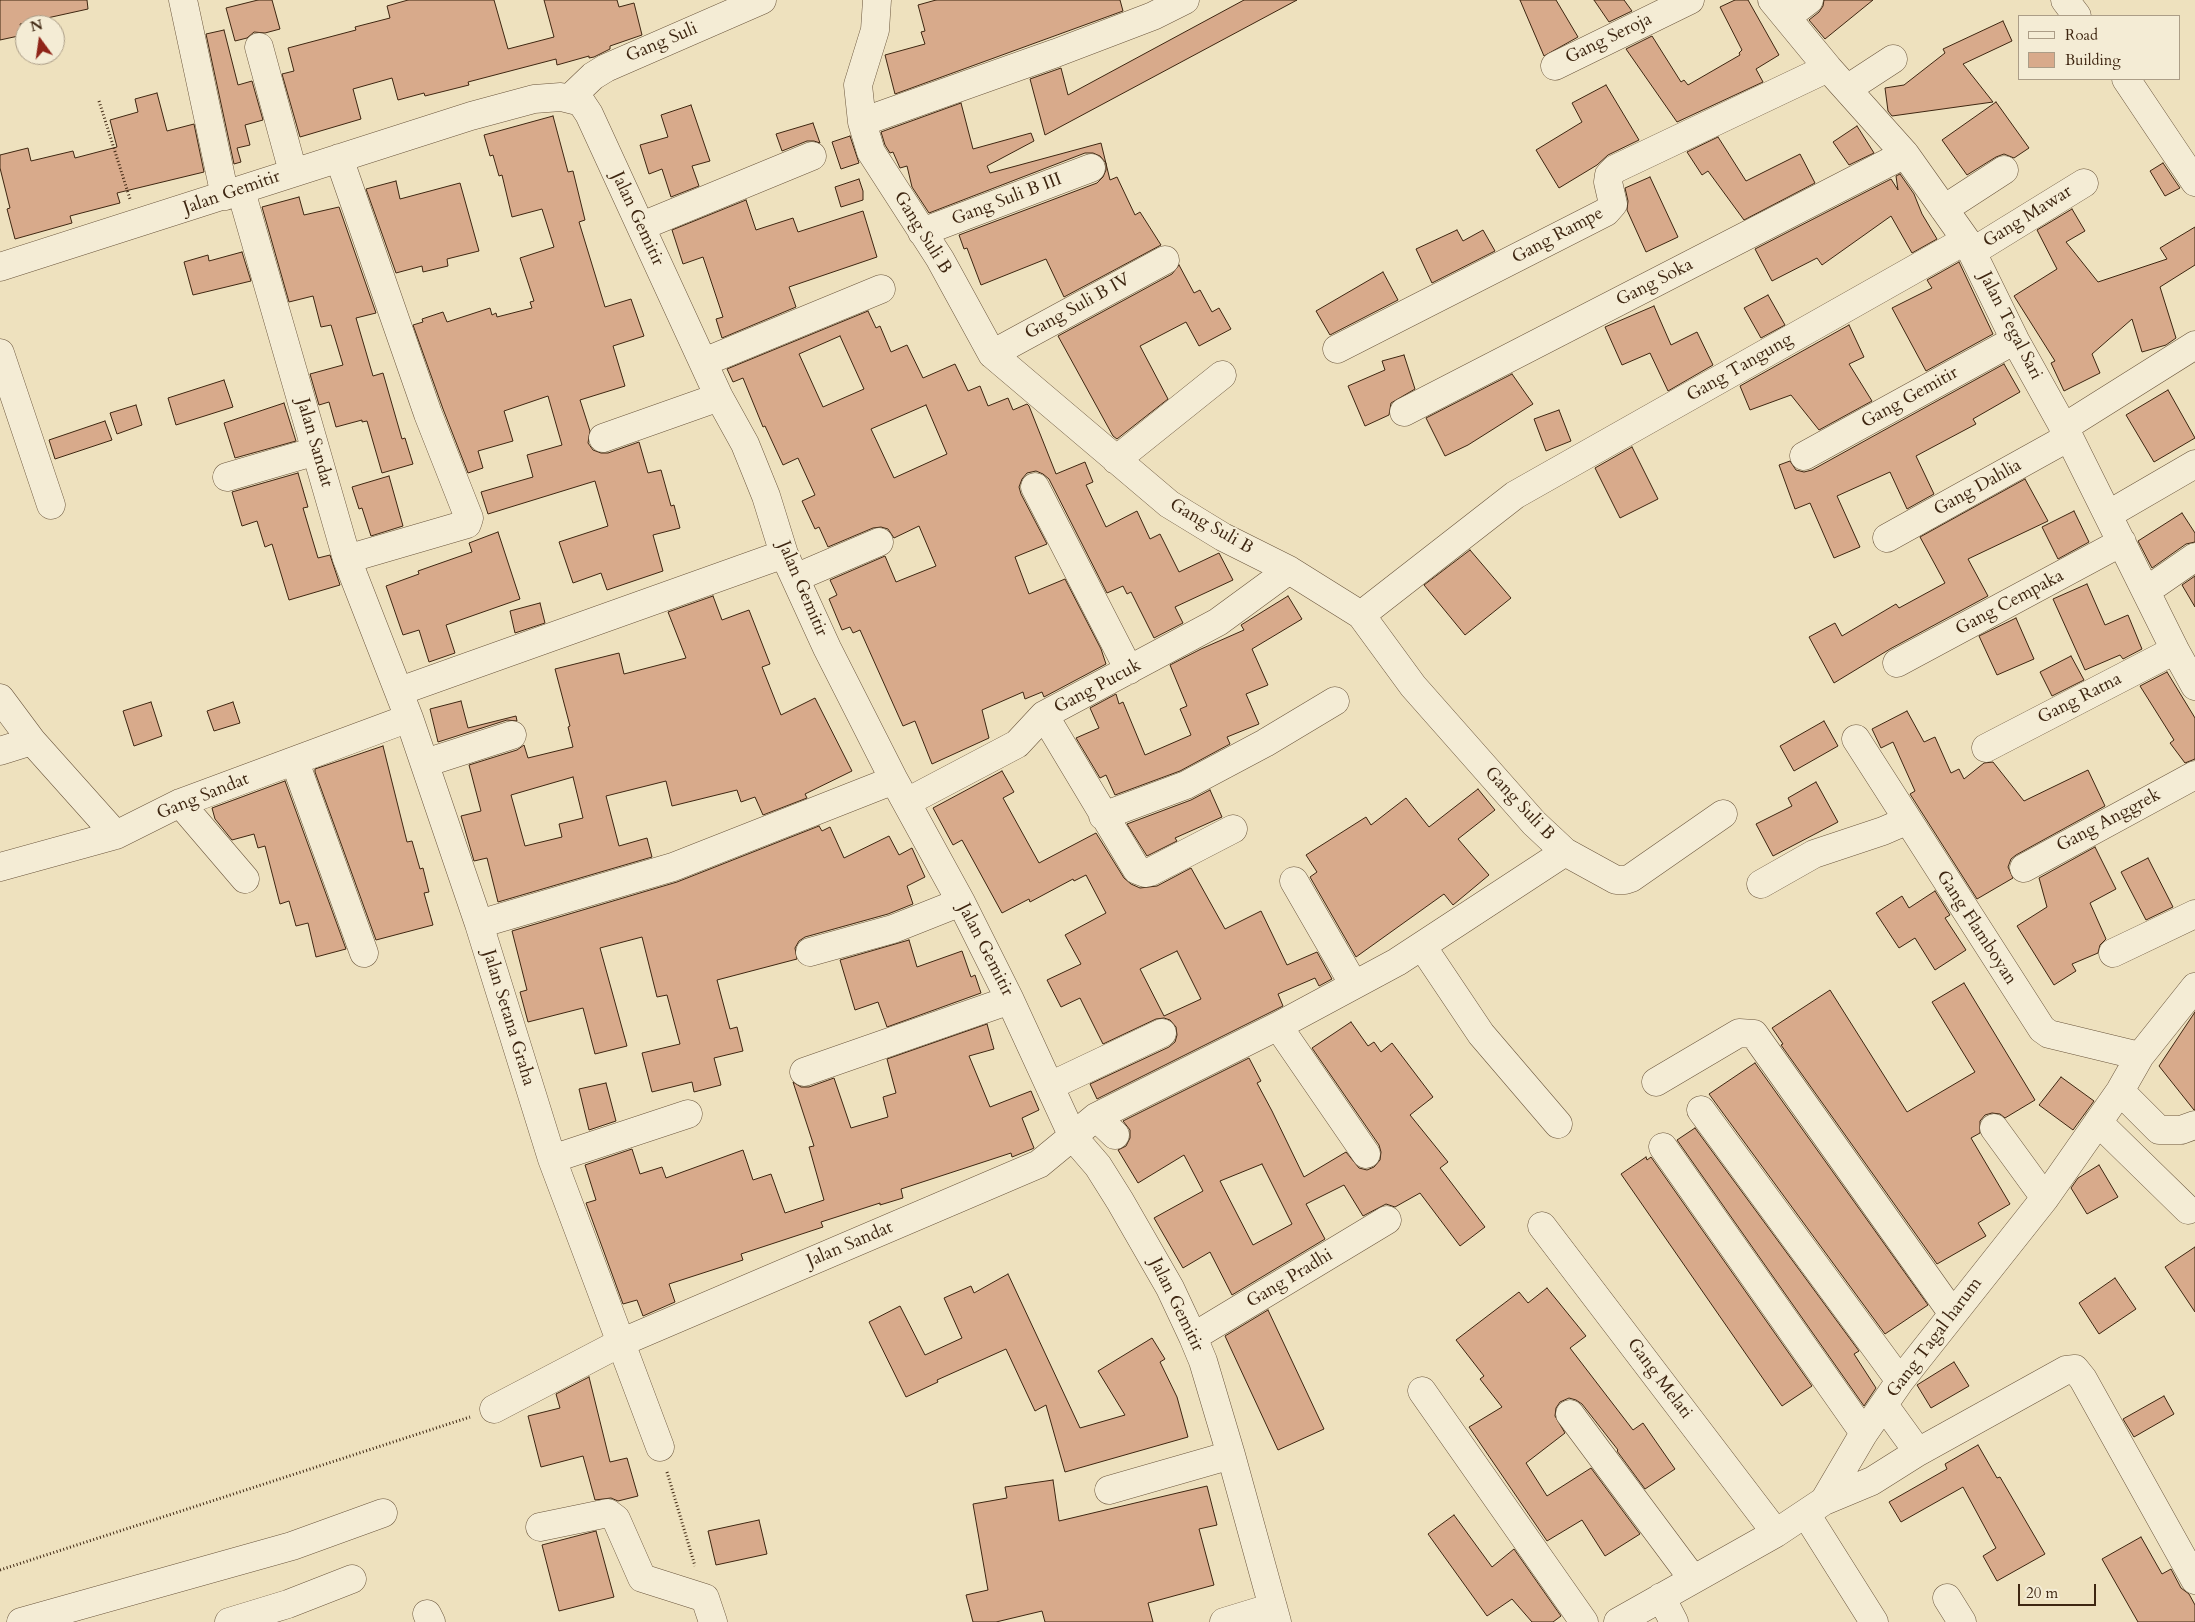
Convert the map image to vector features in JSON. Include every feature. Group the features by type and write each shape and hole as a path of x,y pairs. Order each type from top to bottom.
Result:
{"street":[{"name":"Jalan Sandat","path":"183,0 233,194 316,451 347,559 400,691"},
{"name":"Gang Suli","path":"570,98 593,76 606,68 762,0"},
{"name":"Gang Suli B","path":"877,0 875,30 858,85 862,122 872,152 940,259 992,354 1169,504 1223,537 1289,570 1361,615 1413,686 1534,823 1565,852 1616,880 1625,880 1631,878 1723,814"},
{"path":"862,122 1056,53 1153,16 1186,0"},
{"name":"Gang Seroja","path":"1555,66 1690,0"},
{"path":"1779,8 1809,0"},
{"path":"2064,0 2076,15"},
{"name":"Jalan Tegal Sari","path":"1779,8 1828,68 1905,154 1969,246 2015,340 2109,514 2175,650 2194,681"},
{"path":"259,47 293,172"},
{"path":"1847,89 1893,59"},
{"name":"Gang Rampe","path":"1338,349 1606,212 1613,204 1608,182 1609,175 1615,170 1828,68"},
{"path":"2127,80 2195,182"},
{"name":"Jalan Gemitir","path":"0,267 233,194 293,172 471,116 534,99 570,98 581,102 589,114 642,226 719,397 752,461 766,496 789,566 900,791 961,902 1010,1000 1073,1137 1098,1166 1120,1201 1170,1288 1193,1337 1203,1361 1231,1455 1275,1614"},
{"name":"Gang Soka","path":"1404,412 1905,154"},
{"path":"642,226 812,156"},
{"path":"339,158 428,414 469,518 467,524 347,559"},
{"name":"Gang Suli B III","path":"922,232 1091,168"},
{"path":"1944,209 2004,170"},
{"name":"Gang Mawar","path":"1969,246 2084,182"},
{"name":"Gang Tangung","path":"1361,615 1515,495 1969,246"},
{"name":"Gang Suli B IV","path":"992,354 1165,260"},
{"path":"704,362 881,290"},
{"name":"Gang Gemitir","path":"1804,456 2015,340"},
{"name":"Gang Dahlia","path":"1887,538 2066,432 2195,345"},
{"path":"0,353 51,505"},
{"path":"1116,460 1222,375"},
{"path":"603,438 719,397"},
{"path":"227,477 316,451"},
{"path":"2109,514 2195,464"},
{"path":"1035,487 1129,670"},
{"path":"400,691 789,566 879,542"},
{"name":"Gang Cempaka","path":"1897,663 2122,542"},
{"path":"2146,591 2195,557"},
{"name":"Gang Pucuk","path":"479,924 673,867 900,791 1017,744 1044,715 1218,622 1289,570"},
{"name":"Gang Ratna","path":"1986,748 2175,650"},
{"name":"Jalan Setana Graha","path":"400,691 479,924 552,1159 660,1447"},
{"path":"0,698 32,741 116,835"},
{"path":"1103,816 1186,785 1335,701"},
{"path":"1044,715 1137,870 1145,873 1150,872 1233,829"},
{"name":"Gang Sandat","path":"0,867 116,835 180,804 409,718"},
{"path":"424,763 512,735"},
{"name":"Gang Flamboyan","path":"1856,740 2042,1029 2049,1034 2140,1056"},
{"path":"0,750 32,741"},
{"path":"295,762 364,952"},
{"name":"Gang Anggrek","path":"2024,868 2195,775"},
{"path":"180,804 245,879"},
{"path":"1761,884 1814,854 1883,831 1906,820"},
{"name":"Jalan Sandat","path":"494,1409 620,1343 1039,1164 1073,1137 1106,1126 1278,1026 1422,946 1565,852"},
{"path":"1294,881 1354,985"},
{"path":"810,952 893,929 961,902"},
{"path":"2112,953 2195,914"},
{"path":"1422,946 1482,1034 1558,1124"},
{"name":"Gang Tagal harum","path":"1618,1622 1776,1533 1815,1507 1900,1381 2044,1198 2120,1091 2140,1056 2195,987"},
{"path":"804,1072 1010,1000"},
{"path":"1278,1026 1366,1154"},
{"path":"1050,1086 1162,1033"},
{"path":"1656,1082 1740,1033 1754,1034 1953,1314"},
{"path":"2120,1091 2159,1130 2181,1130 2195,1125"},
{"path":"1701,1110 1900,1381"},
{"path":"552,1159 688,1114"},
{"path":"2098,1122 2188,1210"},
{"path":"1994,1128 2044,1198"},
{"path":"1663,1147 1864,1433"},
{"name":"Gang Pradhi","path":"1193,1337 1387,1220"},
{"name":"Gang Melati","path":"1542,1226 1776,1533"},
{"path":"1874,1622 1815,1507 1872,1481 1918,1452 2066,1370 2075,1369 2083,1378 2195,1580"},
{"path":"1422,1391 1584,1622"},
{"path":"1884,1405 1918,1452"},
{"path":"1570,1414 1693,1579"},
{"path":"1109,1490 1231,1455"},
{"path":"21,1622 292,1546 383,1512"},
{"path":"540,1527 608,1513 616,1519 642,1578 706,1615"},
{"path":"229,1622 288,1604 352,1579"},
{"path":"1661,1597 1674,1622"},
{"path":"1947,1598 1962,1622"},
{"path":"1224,1622 1275,1614"}],"path":[{"path":"99,101 137,224"},
{"path":"0,1570 494,1409"},
{"path":"660,1447 706,1615"}],"building":[{"path":"0,0 87,0 88,9 61,15 15,15 15,37 0,40"},
{"path":"258,0 272,0 280,29 265,33 254,32 247,38 235,41 226,8"},
{"path":"408,0 494,0 508,49 554,37 544,0 617,0 619,7 634,3 642,35 610,46 610,49 594,57 589,58 589,56 557,65 556,59 468,82 469,85 425,96 424,93 398,100 392,78 353,89 361,119 300,137 282,74 294,71 288,48 356,30 355,27 390,18 387,6"},
{"path":"936,0 1120,0 1123,11 895,94 885,55 925,44 921,32 925,31 918,5"},
{"path":"1244,0 1297,0 1045,135 1030,79 1061,68 1068,95"},
{"path":"1520,0 1556,0 1578,37 1544,56"},
{"path":"1594,0 1624,0 1632,11 1609,22"},
{"path":"1735,0 1748,0 1779,55 1756,69 1763,82 1677,122 1626,49 1652,36 1681,82 1684,80 1688,85 1740,55 1739,53 1742,50 1720,7"},
{"path":"1824,0 1873,0 1825,39 1809,20 1819,12"},
{"path":"2003,21 2012,41 1963,64 1993,102 1892,116 1888,111 1885,88 1904,85 1945,53 1943,49"},
{"path":"224,30 238,85 252,81 263,120 245,125 250,145 237,148 241,162 234,164 206,34"},
{"path":"1606,85 1639,140 1608,155 1597,165 1559,188 1536,150 1582,122 1572,103"},
{"path":"157,93 167,131 194,124 204,172 117,193 120,203 70,216 72,223 15,239 7,209 10,208 0,168 0,155 28,148 31,161 73,151 75,158 117,147 110,120 138,112 135,99"},
{"path":"1996,102 2029,148 2014,158 2004,154 1996,157 1967,175 1942,140"},
{"path":"961,103 973,149 1031,133 1034,141 987,166 990,173 1101,143 1106,163 1100,156 1093,153 1085,153 929,213 912,187 907,166 900,168 893,152 890,153 885,145 881,132"},
{"path":"691,105 710,161 692,166 699,186 671,197 662,169 649,174 640,145 668,137 661,115"},
{"path":"553,116 568,172 573,171 585,220 579,222 605,307 631,299 644,336 613,346 625,386 580,400 590,431 588,443 593,450 608,453 639,442 648,473 661,470 671,506 674,505 680,528 653,535 663,571 607,590 601,573 573,583 559,542 608,526 595,481 488,514 481,492 533,477 527,455 562,445 548,396 504,411 513,441 478,451 483,468 468,473 413,325 423,322 422,319 443,312 447,322 490,308 492,315 496,313 497,317 532,308 530,302 534,301 520,258 554,247 542,209 512,217 502,175 499,176 493,155 490,156 484,135"},
{"path":"813,123 820,143 807,141 782,151 776,134"},
{"path":"1857,126 1874,153 1849,165 1833,142"},
{"path":"850,136 859,163 841,169 832,142"},
{"path":"1718,137 1746,181 1800,154 1815,183 1744,220 1708,171 1702,175 1687,152"},
{"path":"2163,163 2180,188 2165,196 2150,171"},
{"path":"1106,164 1110,180 1117,177 1135,215 1140,212 1161,245 1064,297 1046,259 981,285 967,248 964,249 959,235 1097,183 1103,177"},
{"path":"1900,174 1914,194 1922,214 1937,239 1912,253 1891,216 1822,265 1817,258 1772,281 1755,249 1891,179 1898,190 1896,176"},
{"path":"1650,177 1678,237 1646,252 1627,210 1628,201 1625,188"},
{"path":"859,179 863,191 863,200 841,207 835,187"},
{"path":"396,181 400,199 460,183 479,251 447,259 448,266 423,272 422,266 396,273 366,189"},
{"path":"299,197 304,215 339,207 376,313 356,318 373,376 383,373 402,439 405,438 413,464 382,473 367,421 362,422 362,420 336,427 329,402 319,405 310,374 343,365 331,325 321,327 313,296 289,302 262,207"},
{"path":"746,200 756,230 793,218 798,232 863,211 877,257 789,287 796,307 722,338 716,319 723,317 703,257 683,264 672,230"},
{"path":"2072,209 2085,231 2066,242 2098,282 2167,259 2160,248 2195,227 2195,265 2160,287 2176,338 2166,345 2142,352 2132,319 2092,354 2100,373 2064,391 2051,363 2055,361 2014,296 2057,269 2037,230"},
{"path":"1457,230 1463,241 1483,230 1495,251 1432,283 1416,249"},
{"path":"242,252 251,281 193,295 184,262 208,255 209,261"},
{"path":"1959,262 1993,334 1926,371 1892,308 1932,288 1927,280"},
{"path":"1179,265 1194,293 1200,290 1212,312 1219,308 1231,329 1199,346 1186,322 1140,346 1168,399 1117,439 1113,436 1058,336 1172,274"},
{"path":"1383,272 1398,300 1330,335 1316,311"},
{"path":"1768,295 1785,325 1761,338 1744,308"},
{"path":"1654,306 1671,345 1697,332 1713,365 1668,391 1650,353 1622,365 1605,327"},
{"path":"868,311 876,328 880,326 891,352 907,345 923,378 955,364 968,391 980,386 988,406 1008,398 1013,410 1027,404 1056,474 1085,462 1093,482 1086,485 1106,527 1137,511 1150,539 1160,534 1179,572 1219,553 1233,580 1175,607 1183,623 1154,638 1131,592 1127,594 1123,586 1107,593 1049,479 1036,471 1027,473 1019,487 1047,544 1015,557 1029,594 1065,579 1101,649 1106,664 1044,697 1042,692 1025,699 1023,692 982,710 989,738 932,764 915,721 903,726 860,630 853,633 850,627 842,630 829,599 837,595 830,580 885,556 896,582 936,566 919,526 894,538 888,529 881,527 873,528 828,547 819,527 815,529 802,501 815,495 798,458 783,465 765,426 763,427 743,378 733,382 727,369","holes":["840,336 864,389 823,407 799,354","926,405 947,454 894,478 871,429"]},
{"path":"1849,325 1864,357 1849,364 1872,401 1819,430 1791,395 1750,410 1740,386"},
{"path":"1404,355 1415,389 1391,403 1389,415 1365,426 1348,386 1385,370 1382,361"},
{"path":"2004,364 2020,392 1973,419 1976,424 1916,456 1934,494 1907,509 1890,472 1837,496 1860,547 1834,558 1810,503 1795,509 1779,465 1790,461 1796,470 1804,472 1812,470"},
{"path":"1512,374 1533,404 1468,445 1445,456 1426,418"},
{"path":"224,380 233,407 176,425 168,398"},
{"path":"2168,390 2195,438 2154,462 2126,415"},
{"path":"284,403 296,441 235,458 224,423"},
{"path":"136,405 142,425 117,434 110,413"},
{"path":"1559,410 1571,441 1546,451 1534,419"},
{"path":"105,421 112,440 55,459 49,440"},
{"path":"1632,447 1658,499 1620,518 1595,468"},
{"path":"298,473 308,507 303,508 318,558 330,555 340,585 289,600 272,544 265,547 257,521 242,526 232,492"},
{"path":"389,476 403,526 371,536 362,508 359,509 352,487"},
{"path":"2025,479 2048,521 1968,559 1988,596 1890,649 1834,683 1809,637 1835,623 1842,636 1896,604 1899,608 1945,583 1920,537"},
{"path":"2074,511 2089,542 2058,559 2042,527"},
{"path":"2182,513 2195,533 2195,542 2186,544 2152,568 2138,541"},
{"path":"498,532 520,599 446,625 455,653 429,662 419,630 403,635 386,586 419,574 418,571 472,552 469,543"},
{"path":"1470,550 1511,598 1465,635 1424,585"},
{"path":"2195,576 2195,607 2182,585"},
{"path":"2087,584 2105,625 2128,615 2142,649 2123,659 2120,655 2085,670 2053,599"},
{"path":"713,596 722,620 749,610 770,664 762,667 781,715 815,698 852,771 805,794 807,798 763,815 755,797 741,802 737,790 672,806 666,781 606,796 619,846 647,838 652,857 498,902 487,858 474,861 461,816 481,811 469,765 517,750 524,745 528,758 573,747 568,727 570,726 555,669 619,653 624,674 686,658 668,612","holes":["573,777 583,818 559,824 562,837 525,846 511,795"]},
{"path":"1288,596 1302,619 1252,649 1268,685 1246,694 1259,724 1227,737 1230,744 1180,771 1115,795 1106,775 1100,778 1076,738 1099,728 1090,708 1116,694 1119,704 1123,702 1145,755 1191,735 1180,709 1187,706 1170,665 1244,630 1241,625"},
{"path":"540,603 545,623 515,633 510,611"},
{"path":"2016,618 2034,659 1997,675 1979,636"},
{"path":"2071,656 2084,680 2052,696 2040,672"},
{"path":"2167,672 2195,718 2195,759 2185,763 2170,743 2174,740 2140,686"},
{"path":"461,701 468,728 516,716 517,721 507,720 438,742 430,709"},
{"path":"151,702 162,736 134,746 123,711"},
{"path":"233,702 240,723 214,731 207,711"},
{"path":"1907,711 1924,742 1935,737 1951,773 1959,769 1964,779 1984,763 1993,762 2024,801 2088,770 2105,806 2016,855 2011,859 2008,867 2013,878 1977,899 1910,794 1915,791 1893,742 1881,748 1872,729"},
{"path":"1824,721 1838,746 1794,771 1780,746"},
{"path":"383,746 407,842 412,841 420,869 423,868 429,892 424,893 433,925 376,940 315,769"},
{"path":"1002,771 1014,792 1003,798 1039,863 1096,833 1124,878 1140,888 1157,886 1191,868 1225,929 1261,911 1287,965 1317,952 1332,979 1319,986 1315,978 1278,994 1283,1006 1097,1099 1090,1084 1169,1047 1175,1042 1177,1035 1176,1027 1170,1020 1164,1018 1156,1019 1103,1044 1080,998 1061,1007 1047,980 1081,964 1065,935 1106,913 1086,875 1074,881 1073,879 1030,902 1029,899 1002,913 962,840 953,845 933,808","holes":["1177,951 1201,999 1164,1016 1140,969"]},
{"path":"285,781 346,949 316,957 308,923 296,926 289,901 280,904 265,846 258,848 254,834 232,840 215,819 212,808"},
{"path":"1816,782 1838,822 1773,856 1756,824 1792,806 1788,798"},
{"path":"1478,789 1495,810 1458,839 1489,875 1453,905 1444,894 1356,957 1310,877 1317,872 1306,855 1366,817 1371,825 1406,798 1429,827"},
{"path":"1210,790 1222,817 1175,838 1177,841 1147,856 1127,824 1191,800"},
{"path":"819,826 822,831 830,827 844,858 889,836 899,855 912,848 925,877 907,886 913,904 888,914 805,937 799,941 795,948 797,959 717,980 730,1029 737,1027 743,1051 714,1058 721,1085 694,1092 692,1082 652,1092 642,1053 680,1044 667,995 657,997 642,937 600,948 627,1046 595,1054 583,1008 528,1022 520,992 527,990 512,931 677,882"},
{"path":"2095,847 2116,889 2090,903 2106,939 2100,945 2098,953 2072,964 2076,971 2054,985 2017,926 2047,907 2039,878"},
{"path":"2148,858 2173,907 2146,920 2121,872"},
{"path":"1935,891 1950,915 1945,918 1966,950 1935,970 1915,938 1899,948 1876,913 1902,896 1909,908"},
{"path":"909,940 917,967 962,951 971,977 975,975 981,993 887,1027 878,1002 855,1010 840,960"},
{"path":"1964,983 2035,1100 2005,1118 2000,1114 1992,1113 1985,1115 1980,1121 1980,1133 1971,1138 2010,1204 1978,1223 1986,1236 1937,1264 1781,1045 1783,1044 1772,1028 1830,990 1907,1112 1975,1072 1932,1002"},
{"path":"2195,1012 2195,1110 2194,1110 2159,1066"},
{"path":"1351,1022 1368,1046 1374,1042 1381,1052 1392,1043 1433,1097 1410,1115 1448,1162 1440,1168 1485,1227 1460,1246 1420,1193 1395,1207 1386,1204 1363,1216 1344,1185 1306,1204 1325,1239 1232,1295 1210,1252 1183,1268 1154,1218 1203,1191 1184,1155 1138,1183 1118,1150 1126,1146 1130,1138 1130,1130 1123,1121 1249,1058 1261,1081 1257,1083 1304,1177 1346,1152 1359,1168 1367,1170 1374,1167 1380,1160 1381,1152 1379,1145 1312,1048","holes":["1262,1164 1292,1224 1253,1245 1220,1181"]},
{"path":"987,1024 994,1049 969,1056 990,1107 1031,1091 1039,1110 1022,1118 1034,1148 1012,1157 1011,1153 901,1189 903,1198 880,1205 880,1203 821,1222 823,1227 741,1254 743,1260 669,1284 675,1302 643,1316 637,1300 623,1304 586,1203 596,1200 585,1165 632,1149 640,1174 662,1167 666,1178 743,1150 753,1180 771,1174 785,1213 824,1200 809,1147 814,1146 793,1082 801,1087 809,1087 834,1078 851,1128 888,1117 883,1097 896,1093 887,1059"},
{"path":"1755,1063 1928,1305 1885,1334 1709,1094"},
{"path":"2061,1077 2094,1101 2073,1130 2039,1105"},
{"path":"606,1083 616,1121 589,1130 579,1089"},
{"path":"1695,1128 1859,1351 1854,1354 1876,1388 1864,1406 1677,1140"},
{"path":"1646,1157 1647,1160 1651,1157 1812,1386 1782,1406 1621,1174"},
{"path":"2099,1165 2118,1197 2087,1214 2071,1188 2078,1178"},
{"path":"2195,1247 2195,1312 2165,1267"},
{"path":"1008,1274 1080,1428 1125,1415 1098,1371 1152,1338 1165,1359 1160,1362 1177,1397 1188,1437 1065,1472 1046,1405 1035,1411 1006,1349 937,1380 938,1382 906,1397 869,1322 900,1306 925,1355 962,1338 944,1298 971,1286 974,1293"},
{"path":"2115,1278 2136,1309 2099,1334 2079,1303"},
{"path":"1547,1288 1586,1336 1570,1348 1633,1430 1643,1423 1675,1469 1645,1489 1618,1450 1582,1404 1569,1398 1560,1402 1556,1408 1555,1416 1565,1433 1526,1463 1547,1496 1591,1468 1640,1534 1605,1556 1582,1520 1547,1541 1469,1427 1502,1407 1480,1379 1484,1376 1456,1340 1519,1292 1528,1303"},
{"path":"1268,1310 1324,1429 1278,1450 1225,1336"},
{"path":"1954,1362 1969,1386 1931,1408 1917,1385"},
{"path":"589,1377 610,1462 627,1458 638,1496 618,1501 611,1498 595,1500 583,1456 541,1467 528,1416 560,1408 556,1394"},
{"path":"2164,1396 2174,1414 2134,1437 2123,1419"},
{"path":"1978,1445 1997,1478 2000,1477 2045,1554 1997,1581 1983,1556 1996,1548 1963,1487 1901,1522 1889,1502 1947,1469 1945,1464"},
{"path":"1053,1480 1059,1521 1207,1486 1217,1525 1199,1529 1214,1585 1148,1603 1153,1622 1045,1622 1042,1611 996,1622 973,1622 966,1595 988,1590 973,1504 1007,1498 1005,1487"},
{"path":"1454,1515 1492,1567 1514,1549 1561,1616 1553,1622 1532,1622 1512,1599 1487,1616 1428,1534"},
{"path":"759,1520 767,1554 716,1565 708,1531"},
{"path":"596,1531 614,1597 559,1611 542,1545"},
{"path":"2141,1537 2162,1574 2171,1569 2181,1588 2189,1594 2195,1605 2195,1622 2138,1622 2102,1559"}]}
